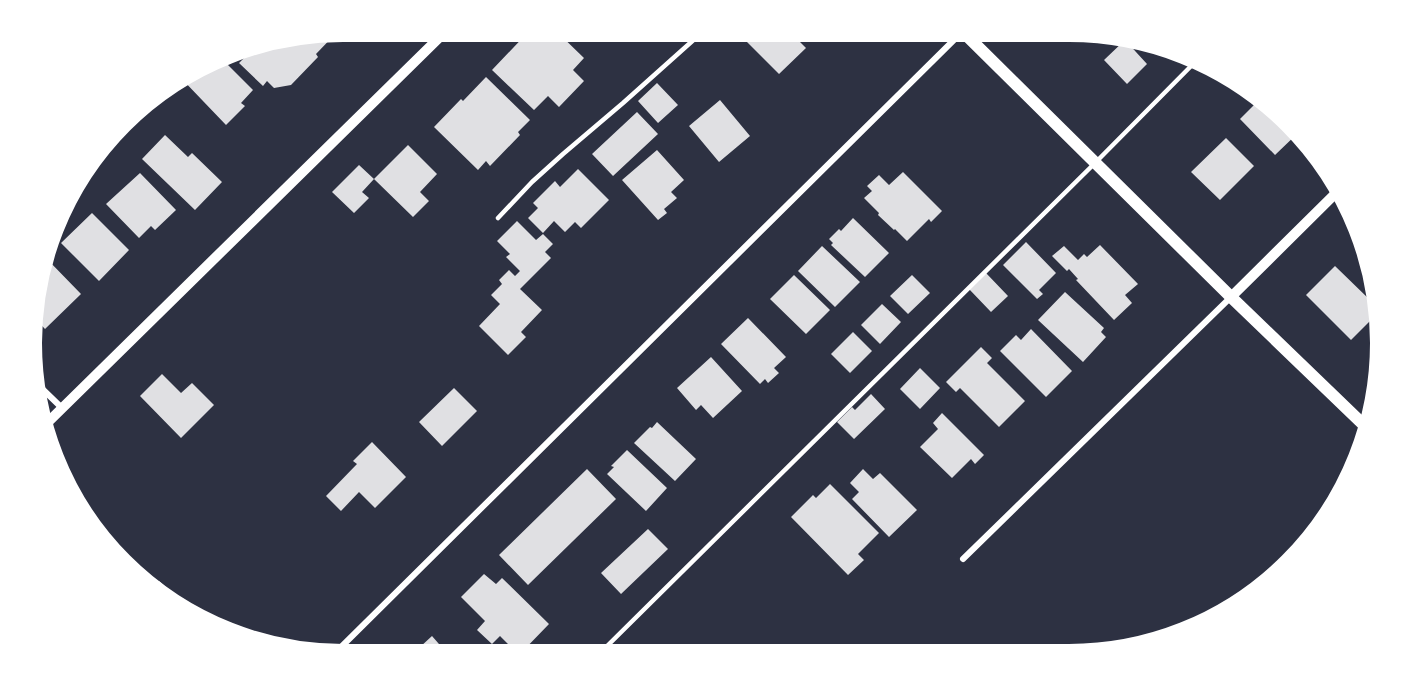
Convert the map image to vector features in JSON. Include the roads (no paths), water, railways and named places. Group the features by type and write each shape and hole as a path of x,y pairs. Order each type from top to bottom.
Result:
{"main road":[{"path":"971,38 1230,297 1364,421"}],"street":[{"path":"48,422 439,38"},
{"path":"340,648 953,38"},
{"path":"963,559 1336,193"},
{"path":"41,387 62,408"}],"lane":[{"path":"498,218 532,182 696,38"},
{"path":"604,648 1193,64"}]}
